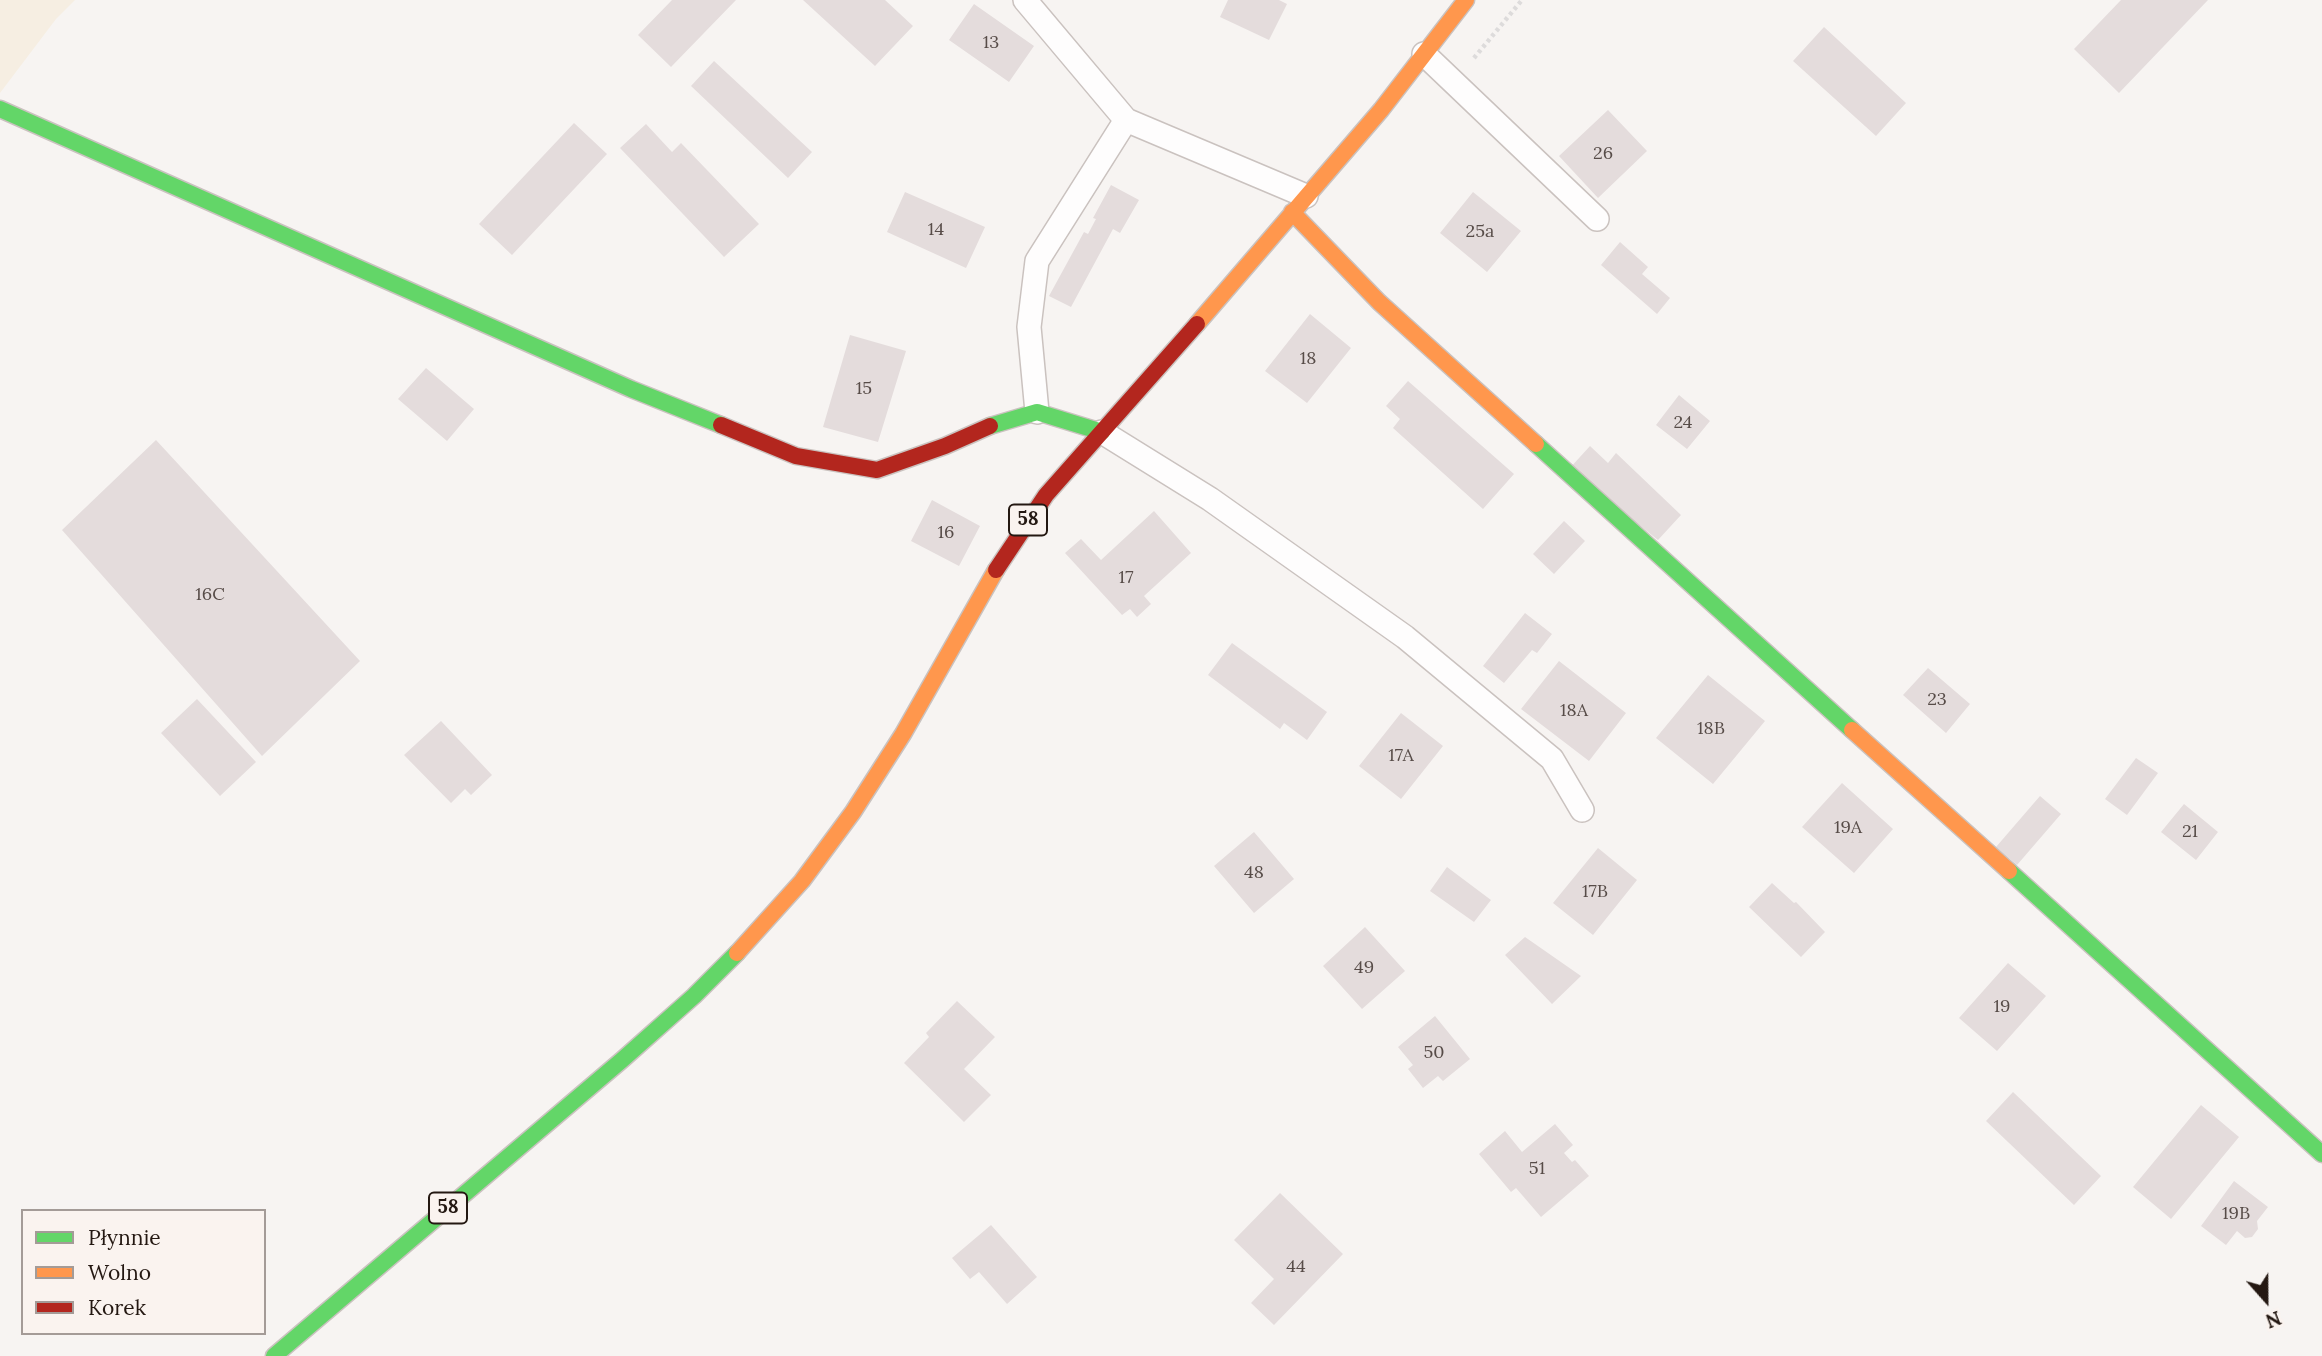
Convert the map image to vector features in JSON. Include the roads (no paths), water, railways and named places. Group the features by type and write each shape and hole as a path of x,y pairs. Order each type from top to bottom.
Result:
{"street":[{"name":"58","path":"274,1356 694,996 802,881 853,812 902,734 988,581 1046,495 1215,304 1381,110 1466,0"},
{"path":"0,109 631,389 796,456 877,470 945,446 995,424 1037,412 1102,432"},
{"path":"1299,204 1389,312 2322,1154"}],"lane":[{"path":"1025,0 1126,120 1299,204"},
{"path":"1424,54 1597,219"},
{"path":"1037,412 1029,327 1037,261 1126,120"},
{"path":"1102,432 1210,499 1405,637 1552,759 1582,810"}]}
